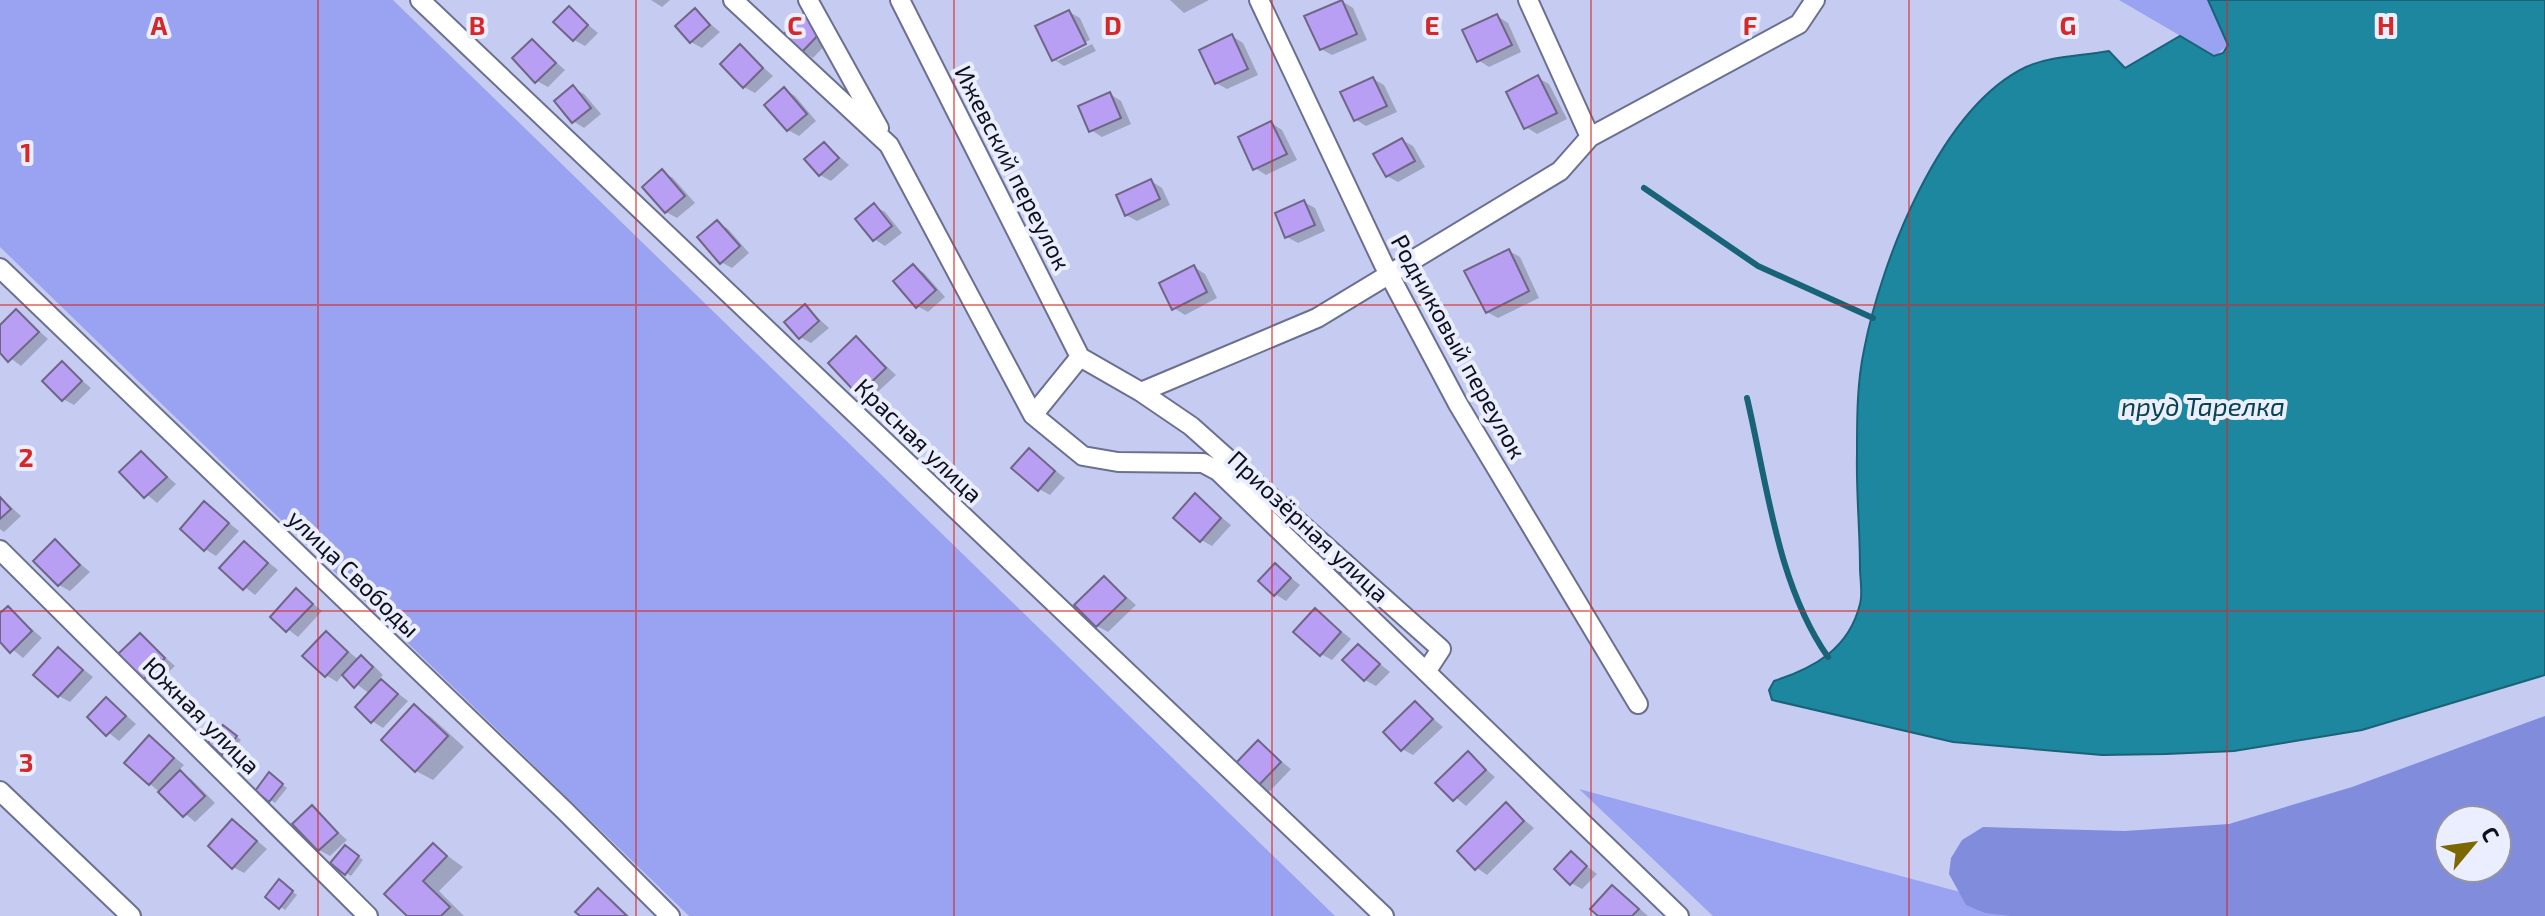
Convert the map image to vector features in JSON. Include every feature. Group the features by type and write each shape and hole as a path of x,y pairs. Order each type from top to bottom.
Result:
{"street":[{"name":"Красная улица","path":"420,0 1384,916"},
{"name":"Приозёрная улица","path":"733,0 889,145 1033,415 1083,456 1118,462 1203,463 1218,471 1679,916"},
{"path":"808,0 889,145"},
{"name":"Ижевский переулок","path":"900,0 1080,357"},
{"name":"Родниковый переулок","path":"1259,0 1390,276 1458,404 1638,704"},
{"path":"1528,0 1590,137"},
{"path":"1141,392 1317,318 1390,276 1560,171 1590,137 1799,24 1815,0"},
{"name":"улица Свободы","path":"0,268 565,811 670,916"},
{"path":"1033,415 1080,357 1141,392 1191,426 1441,649 1426,672"},
{"name":"Южная улица","path":"0,550 368,916"},
{"path":"0,791 131,916"}],"shaded area":[{"path":"0,0 393,0 1335,916 689,916 0,247"},
{"path":"2119,0 2208,0 2228,45 2215,56"},
{"path":"2545,716 2545,916 2011,916 1985,913 1966,905 1949,874 1951,858 1962,840 1983,827 2125,831 2229,824 2352,787"},
{"path":"1579,789 2049,916 1713,916"}],"water":[{"name":"пруд Тарелка","path":"2208,0 2545,0 2545,675 2362,730 2234,751 2166,754 2102,755 1953,742 1772,700 1769,690 1774,681 1816,663 1839,645 1855,620 1860,604 1857,440 1862,362 1884,274 1919,190 1941,151 1967,116 1995,87 2035,63 2109,51 2125,68 2180,36 2214,56 2223,53 2228,45"}],"building":[{"path":"1342,0 1357,34 1320,50 1304,16"},
{"path":"569,6 588,25 573,41 553,22"},
{"path":"695,8 710,25 690,43 675,26"},
{"path":"1069,10 1086,44 1052,61 1035,26"},
{"path":"804,13 823,30 801,53 783,35"},
{"path":"1497,14 1512,45 1477,62 1462,30"},
{"path":"1232,34 1248,69 1215,84 1199,50"},
{"path":"532,39 556,63 535,83 512,58"},
{"path":"740,44 763,68 743,88 720,64"},
{"path":"1538,75 1557,113 1524,129 1506,92"},
{"path":"1373,77 1387,106 1354,121 1340,92"},
{"path":"573,85 591,108 572,123 554,101"},
{"path":"784,87 807,114 787,131 764,105"},
{"path":"1110,92 1121,118 1089,132 1078,106"},
{"path":"1271,121 1287,154 1253,170 1238,137"},
{"path":"1402,138 1415,161 1386,177 1373,154"},
{"path":"824,142 839,158 819,176 804,159"},
{"path":"662,169 685,196 665,213 642,187"},
{"path":"1151,179 1160,199 1125,216 1116,195"},
{"path":"1304,200 1315,225 1285,238 1275,213"},
{"path":"874,203 892,226 873,241 855,219"},
{"path":"717,220 740,246 720,264 697,237"},
{"path":"1509,249 1529,291 1486,313 1464,271"},
{"path":"913,264 936,290 916,308 893,281"},
{"path":"1194,265 1207,292 1172,310 1159,283"},
{"path":"805,304 819,321 799,339 784,322"},
{"path":"16,309 39,332 8,362 0,353 0,325"},
{"path":"856,336 886,368 858,395 828,363"},
{"path":"62,361 82,381 62,401 42,381"},
{"path":"1029,448 1055,471 1038,491 1011,468"},
{"path":"141,451 167,477 144,498 119,472"},
{"path":"1195,493 1221,518 1200,542 1173,518"},
{"path":"0,497 11,509 0,519"},
{"path":"204,501 229,523 204,551 180,529"},
{"path":"55,539 80,565 58,586 33,561"},
{"path":"244,541 268,563 243,590 219,568"},
{"path":"1275,563 1291,578 1274,596 1258,581"},
{"path":"1104,576 1126,598 1096,627 1074,605"},
{"path":"296,588 313,604 286,632 270,617"},
{"path":"8,606 32,631 10,653 0,642 0,613"},
{"path":"1315,608 1341,632 1320,656 1293,632"},
{"path":"326,631 348,652 325,677 302,656"},
{"path":"140,633 165,658 143,680 118,654"},
{"path":"1358,644 1380,664 1364,681 1342,660"},
{"path":"58,647 83,670 58,697 33,675"},
{"path":"361,655 373,667 354,688 342,675"},
{"path":"381,679 398,694 371,723 355,707"},
{"path":"106,697 126,716 106,736 87,717"},
{"path":"1415,701 1433,719 1401,751 1383,732"},
{"path":"414,704 448,736 415,772 381,740"},
{"path":"223,725 237,736 222,755 208,743"},
{"path":"149,735 174,758 149,785 124,763"},
{"path":"1258,740 1281,762 1256,788 1233,766"},
{"path":"1468,751 1486,770 1453,801 1435,783"},
{"path":"180,770 205,796 183,817 158,792"},
{"path":"269,772 283,784 269,802 255,791"},
{"path":"1506,802 1524,821 1475,870 1457,851"},
{"path":"312,805 338,833 318,851 292,824"},
{"path":"232,819 257,841 232,869 208,846"},
{"path":"433,843 447,856 423,881 450,907 441,916 407,916 384,894"},
{"path":"345,845 359,856 345,875 330,863"},
{"path":"1571,851 1587,866 1570,885 1554,869"},
{"path":"279,879 293,891 279,909 265,897"},
{"path":"1612,885 1639,909 1632,916 1598,916 1590,909"},
{"path":"598,888 627,916 580,916 575,912"}],"waterway":[{"path":"1644,188 1758,266 1873,318"},
{"path":"1747,398 1785,565 1811,628 1828,657"}]}
